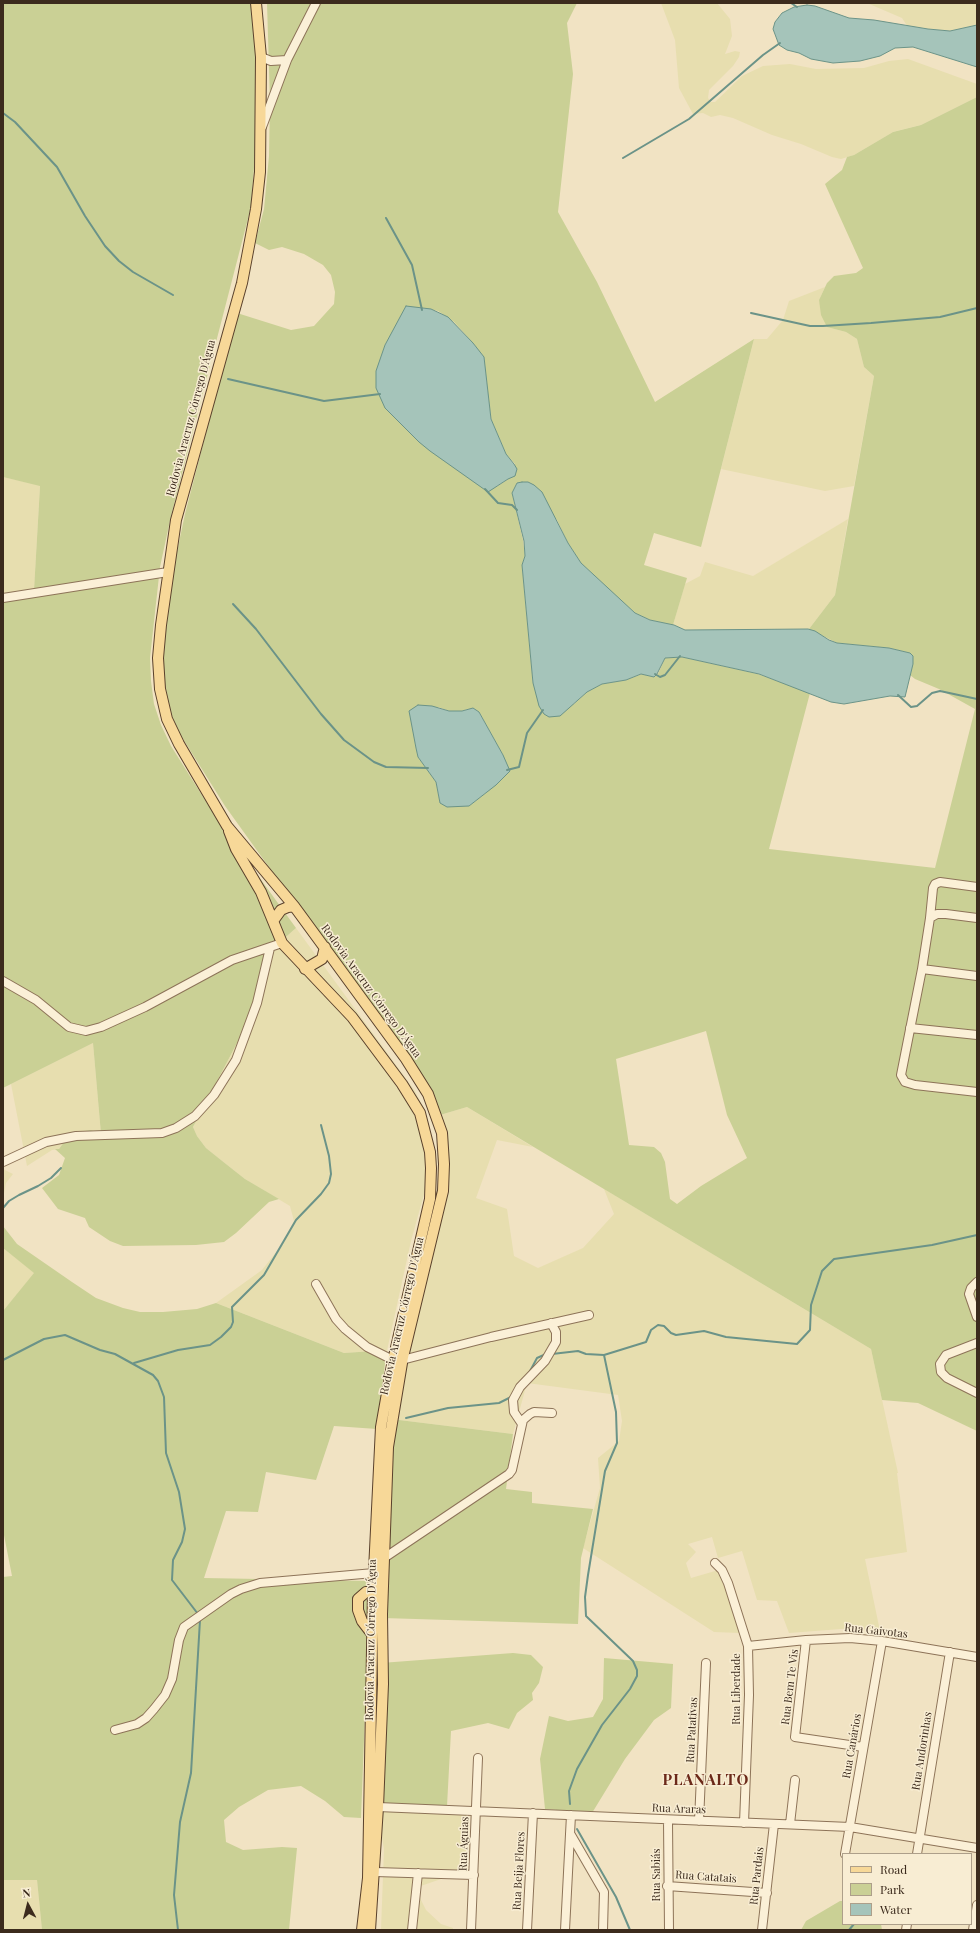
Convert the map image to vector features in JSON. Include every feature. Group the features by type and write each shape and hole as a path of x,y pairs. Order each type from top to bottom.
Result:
{"main road":[{"name":"Rodovia Aracruz Córrego D'Água","path":"256,3 261,57 260,172 256,209 242,283 176,520 168,572 158,658 160,689 166,719 227,826 294,906 423,1084 436,1111 442,1132 444,1164 443,1192 381,1427 374,1573 378,1591 383,1684 375,1872 370,1930"},
{"name":"Rodovia Aracruz Córrego D'Água","path":"227,826 234,845 261,892 282,943 352,1017 402,1084 420,1114 427,1137 431,1168 430,1199 398,1360 389,1441 384,1558 372,1634 368,1878 362,1930"},
{"path":"273,921 281,910 288,906 294,906"},
{"path":"305,969 322,959 324,947"},
{"path":"372,1634 362,1621 358,1604 361,1595 378,1591"}],"street":[{"path":"309,3 310,13"},
{"path":"260,131 287,60 316,3"},
{"path":"261,57 271,61 287,60"},
{"path":"3,598 168,572"},
{"path":"977,887 940,882 933,888 922,969 901,1075 905,1082 977,1092"},
{"path":"930,918 937,914 977,918"},
{"path":"3,982 36,1000 69,1027 86,1031 100,1027 145,1007 219,966 282,943"},
{"path":"3,1162 29,1148 51,1141 95,1134 162,1133 176,1128 195,1116 214,1095 236,1060 257,1003 270,948"},
{"path":"922,969 977,976"},
{"path":"910,1028 977,1035"},
{"path":"977,1282 971,1288 969,1294 977,1316"},
{"path":"316,1284 336,1319 345,1329 367,1347 398,1360 588,1315"},
{"path":"522,1424 514,1412 513,1400 520,1387 544,1361 554,1347 557,1336 551,1323"},
{"path":"977,1343 946,1355 940,1364 941,1372 946,1378 977,1393"},
{"path":"384,1558 509,1474 512,1470 522,1424 530,1414 552,1413"},
{"name":"Rua Liberdade","path":"715,1563 722,1570 728,1583 748,1646 749,1695 744,1823"},
{"path":"115,1730 136,1724 146,1718 154,1709 165,1695 172,1679 179,1640 184,1627 232,1594 245,1587 260,1584 374,1573"},
{"name":"Rua Gaivotas","path":"748,1646 806,1640 850,1638 882,1641 977,1657"},
{"name":"Rua Bem Te Vis","path":"806,1640 795,1737 863,1747"},
{"name":"Rua Canários","path":"845,1853 882,1641"},
{"name":"Rua Andorinhas","path":"917,1853 950,1652"},
{"name":"Rua Patativas","path":"699,1821 706,1663"},
{"name":"Rua Águias","path":"471,1930 478,1758"},
{"path":"790,1824 795,1780"},
{"name":"Rua Araras","path":"378,1807 533,1813 668,1821 850,1827 977,1848"},
{"name":"Rua Beija Flores","path":"527,1930 533,1813"},
{"path":"565,1930 571,1815"},
{"name":"Rua Sabiás","path":"668,1821 667,1886 669,1930"},
{"name":"Rua Pardais","path":"762,1930 774,1824"},
{"path":"571,1834 604,1892 603,1930"},
{"path":"375,1872 474,1875"},
{"path":"412,1930 418,1873"},
{"name":"Rua Catatais","path":"667,1886 767,1892"},
{"path":"973,1930 977,1905"}],"shaded area":[{"path":"661,3 717,3 730,19 732,36 725,54 735,51 740,52 739,57 733,66 709,90 708,98 711,102 715,102 742,76 763,66 790,64 816,69 864,68 889,61 908,59 977,84 977,97 921,125 893,132 854,155 841,159 832,157 801,144 772,135 733,118 720,115 711,117 703,113 693,114 679,88 675,40"},
{"path":"867,3 977,3 977,25 950,31 908,27 902,18"},
{"path":"825,287 819,300 827,327 846,332 857,339 864,367 874,376 854,486 825,491 721,469 754,339 767,339 783,320 789,301"},
{"path":"3,477 40,485 34,590 3,594"},
{"path":"848,519 835,595 809,629 694,631 685,630 673,625 685,584 700,576 705,562 753,576"},
{"path":"296,928 415,1091 423,1107 429,1125 432,1143 428,1180 411,1241 386,1355 374,1351 344,1353 216,1303 262,1270 281,1246 294,1221 290,1206 245,1179 206,1148 197,1136 193,1127 258,1003 275,949 279,943"},
{"path":"93,1043 101,1134 91,1130 76,1132 69,1135 59,1149 52,1150 27,1166 11,1084"},
{"path":"467,1107 533,1147 497,1140 476,1198 507,1209 514,1256 538,1268 583,1248 614,1214 604,1189 871,1349 898,1473 907,1552 865,1559 880,1631 854,1628 789,1633 777,1601 757,1600 742,1551 718,1558 712,1537 688,1544 696,1552 686,1563 691,1578 722,1569 740,1633 714,1632 583,1548 600,1488 598,1458 619,1441 622,1421 618,1395 527,1383 513,1434 391,1419 410,1308 443,1174 440,1115"},
{"path":"3,1169 13,1174 6,1183 3,1198"},
{"path":"3,1248 35,1273 3,1311"},
{"path":"376,1806 466,1806 467,1870 415,1888 426,1910 441,1924 453,1928 453,1930 381,1930 384,1849"},
{"path":"3,1880 37,1880 42,1930 3,1930"}],"green space":[{"path":"3,3 254,3 257,75 255,155 251,207 171,516 160,567 150,658 154,704 161,725 171,746 217,819 296,928 279,943 275,949 258,1003 193,1127 197,1136 206,1148 245,1179 279,1199 269,1202 236,1233 224,1242 196,1245 123,1246 110,1241 89,1227 85,1218 58,1209 42,1188 59,1175 65,1158 55,1149 59,1149 69,1135 76,1132 91,1130 101,1134 93,1043 3,1088 3,594 34,590 40,486 3,477"},
{"path":"267,3 577,3 567,23 573,74 558,212 597,282 655,402 754,339 701,547 654,533 644,565 687,578 673,625 650,620 635,613 613,594 581,563 568,543 557,520 517,483 512,493 523,540 525,556 522,565 533,683 574,704 587,692 602,684 626,680 642,674 654,677 658,674 665,658 682,657 758,674 810,693 769,849 935,868 975,709 939,689 915,679 910,675 913,664 910,653 889,648 837,643 809,629 835,595 874,376 864,367 857,339 846,332 827,327 821,315 819,300 827,283 834,276 856,273 863,268 825,184 842,170 847,157 854,155 893,132 921,125 977,97 977,1431 918,1403 882,1400 871,1349 467,1107 440,1115 284,888 225,806 178,731 170,711 165,690 163,669 166,623 175,561 185,514 237,313 291,330 314,326 334,304 335,292 331,275 323,265 304,254 282,247 269,250 255,243 264,209 269,156 270,102","holes":["423,308 438,311 454,322 473,343 483,357 491,419 506,454 515,464 508,479 496,487 381,358 385,345 395,329","438,707 449,711 462,711 468,709 479,712 503,755 488,791 469,806 440,803 436,782 418,757 415,739","706,1031 727,1115 747,1158 701,1186 677,1204 670,1199 665,1162 661,1153 654,1147 629,1145 616,1059"]},
{"path":"3,1226 17,1244 72,1282 96,1298 123,1308 140,1312 163,1312 197,1309 216,1303 344,1353 374,1351 386,1355 377,1429 334,1426 316,1480 266,1472 258,1512 226,1511 204,1578 370,1581 361,1818 344,1817 325,1801 301,1786 268,1790 239,1807 224,1820 226,1842 243,1850 282,1847 297,1848 289,1930 42,1930 37,1880 3,1880 3,1577 12,1576 3,1530 3,1311 34,1273 3,1248"},
{"path":"391,1419 513,1434 506,1489 532,1492 532,1503 593,1509 581,1558 578,1624 383,1618"},
{"path":"513,1653 531,1655 543,1667 539,1683 532,1693 533,1700 517,1713 509,1729 488,1723 451,1731 447,1806 375,1806 381,1663"},
{"path":"604,1658 673,1664 671,1708 654,1720 625,1759 592,1813 545,1809 540,1759 549,1716 568,1721 593,1717 603,1699"},
{"path":"842,1901 842,1925 881,1925 882,1930 801,1930 806,1921"}],"water":[{"path":"807,5 815,6 849,18 874,20 928,29 950,31 977,25 977,67 913,47 895,48 880,56 860,61 833,63 811,59 799,53 787,50 779,45 773,29 775,22 782,13 794,7"},
{"path":"406,306 431,309 448,317 484,357 491,419 506,454 517,469 515,476 488,492 419,442 385,408 376,388 376,371 385,345"},
{"path":"528,482 534,485 542,492 568,543 581,563 635,613 650,620 674,625 685,630 808,629 815,631 837,643 889,648 910,653 913,656 913,664 905,697 890,696 844,704 831,702 759,674 682,657 665,658 654,677 641,674 626,680 602,684 587,692 560,716 549,717 544,714 539,706 533,683 522,565 525,556 524,541 512,493 517,483"},
{"path":"418,705 432,706 449,711 462,711 473,708 479,712 503,755 510,771 496,785 469,806 447,807 440,803 436,782 418,757 409,711"}],"waterway":[{"path":"791,3 797,7"},
{"path":"623,158 689,119 763,55 780,43"},
{"path":"3,113 15,122 57,167 85,216 105,246 119,261 133,272 173,295"},
{"path":"386,218 412,265 422,310"},
{"path":"751,313 810,326 823,326 940,317 977,308"},
{"path":"228,379 324,401 380,394"},
{"path":"485,489 498,503 512,505 517,510"},
{"path":"233,604 256,629 321,714 344,740 374,762 386,767 428,768"},
{"path":"655,674 660,677 665,675 680,656"},
{"path":"898,695 911,707 917,706 932,693 940,691 977,699"},
{"path":"507,770 519,767 527,733 543,710"},
{"path":"134,1363 178,1350 210,1345 231,1327 233,1322 232,1307 264,1275 296,1220 321,1194 329,1183 331,1174 329,1156 321,1125"},
{"path":"3,1208 9,1201 51,1178 61,1168"},
{"path":"552,1354 578,1351 586,1354 604,1355 646,1342 651,1330 658,1325 664,1326 671,1333 676,1335 704,1331 726,1337 797,1344 810,1330 811,1305 822,1271 834,1259 932,1245 977,1235"},
{"path":"3,1360 44,1339 65,1335 100,1350 115,1354 153,1375 158,1381 164,1397 166,1453 179,1492 185,1529 182,1542 173,1560 172,1580 198,1614"},
{"path":"529,1373 537,1358 546,1354"},
{"path":"570,1804 569,1791 577,1769 602,1725 630,1689 637,1676 637,1670 633,1661 586,1616 585,1597 605,1471 617,1443 616,1412 604,1355"},
{"path":"406,1418 448,1408 499,1403 511,1397"},
{"path":"178,1930 174,1895 180,1822 191,1773 200,1620"},
{"path":"577,1829 616,1897 630,1930"},
{"path":"849,1930 853,1925"}],"district":[{"name":"PLANALTO","path":"706,1780"}]}
